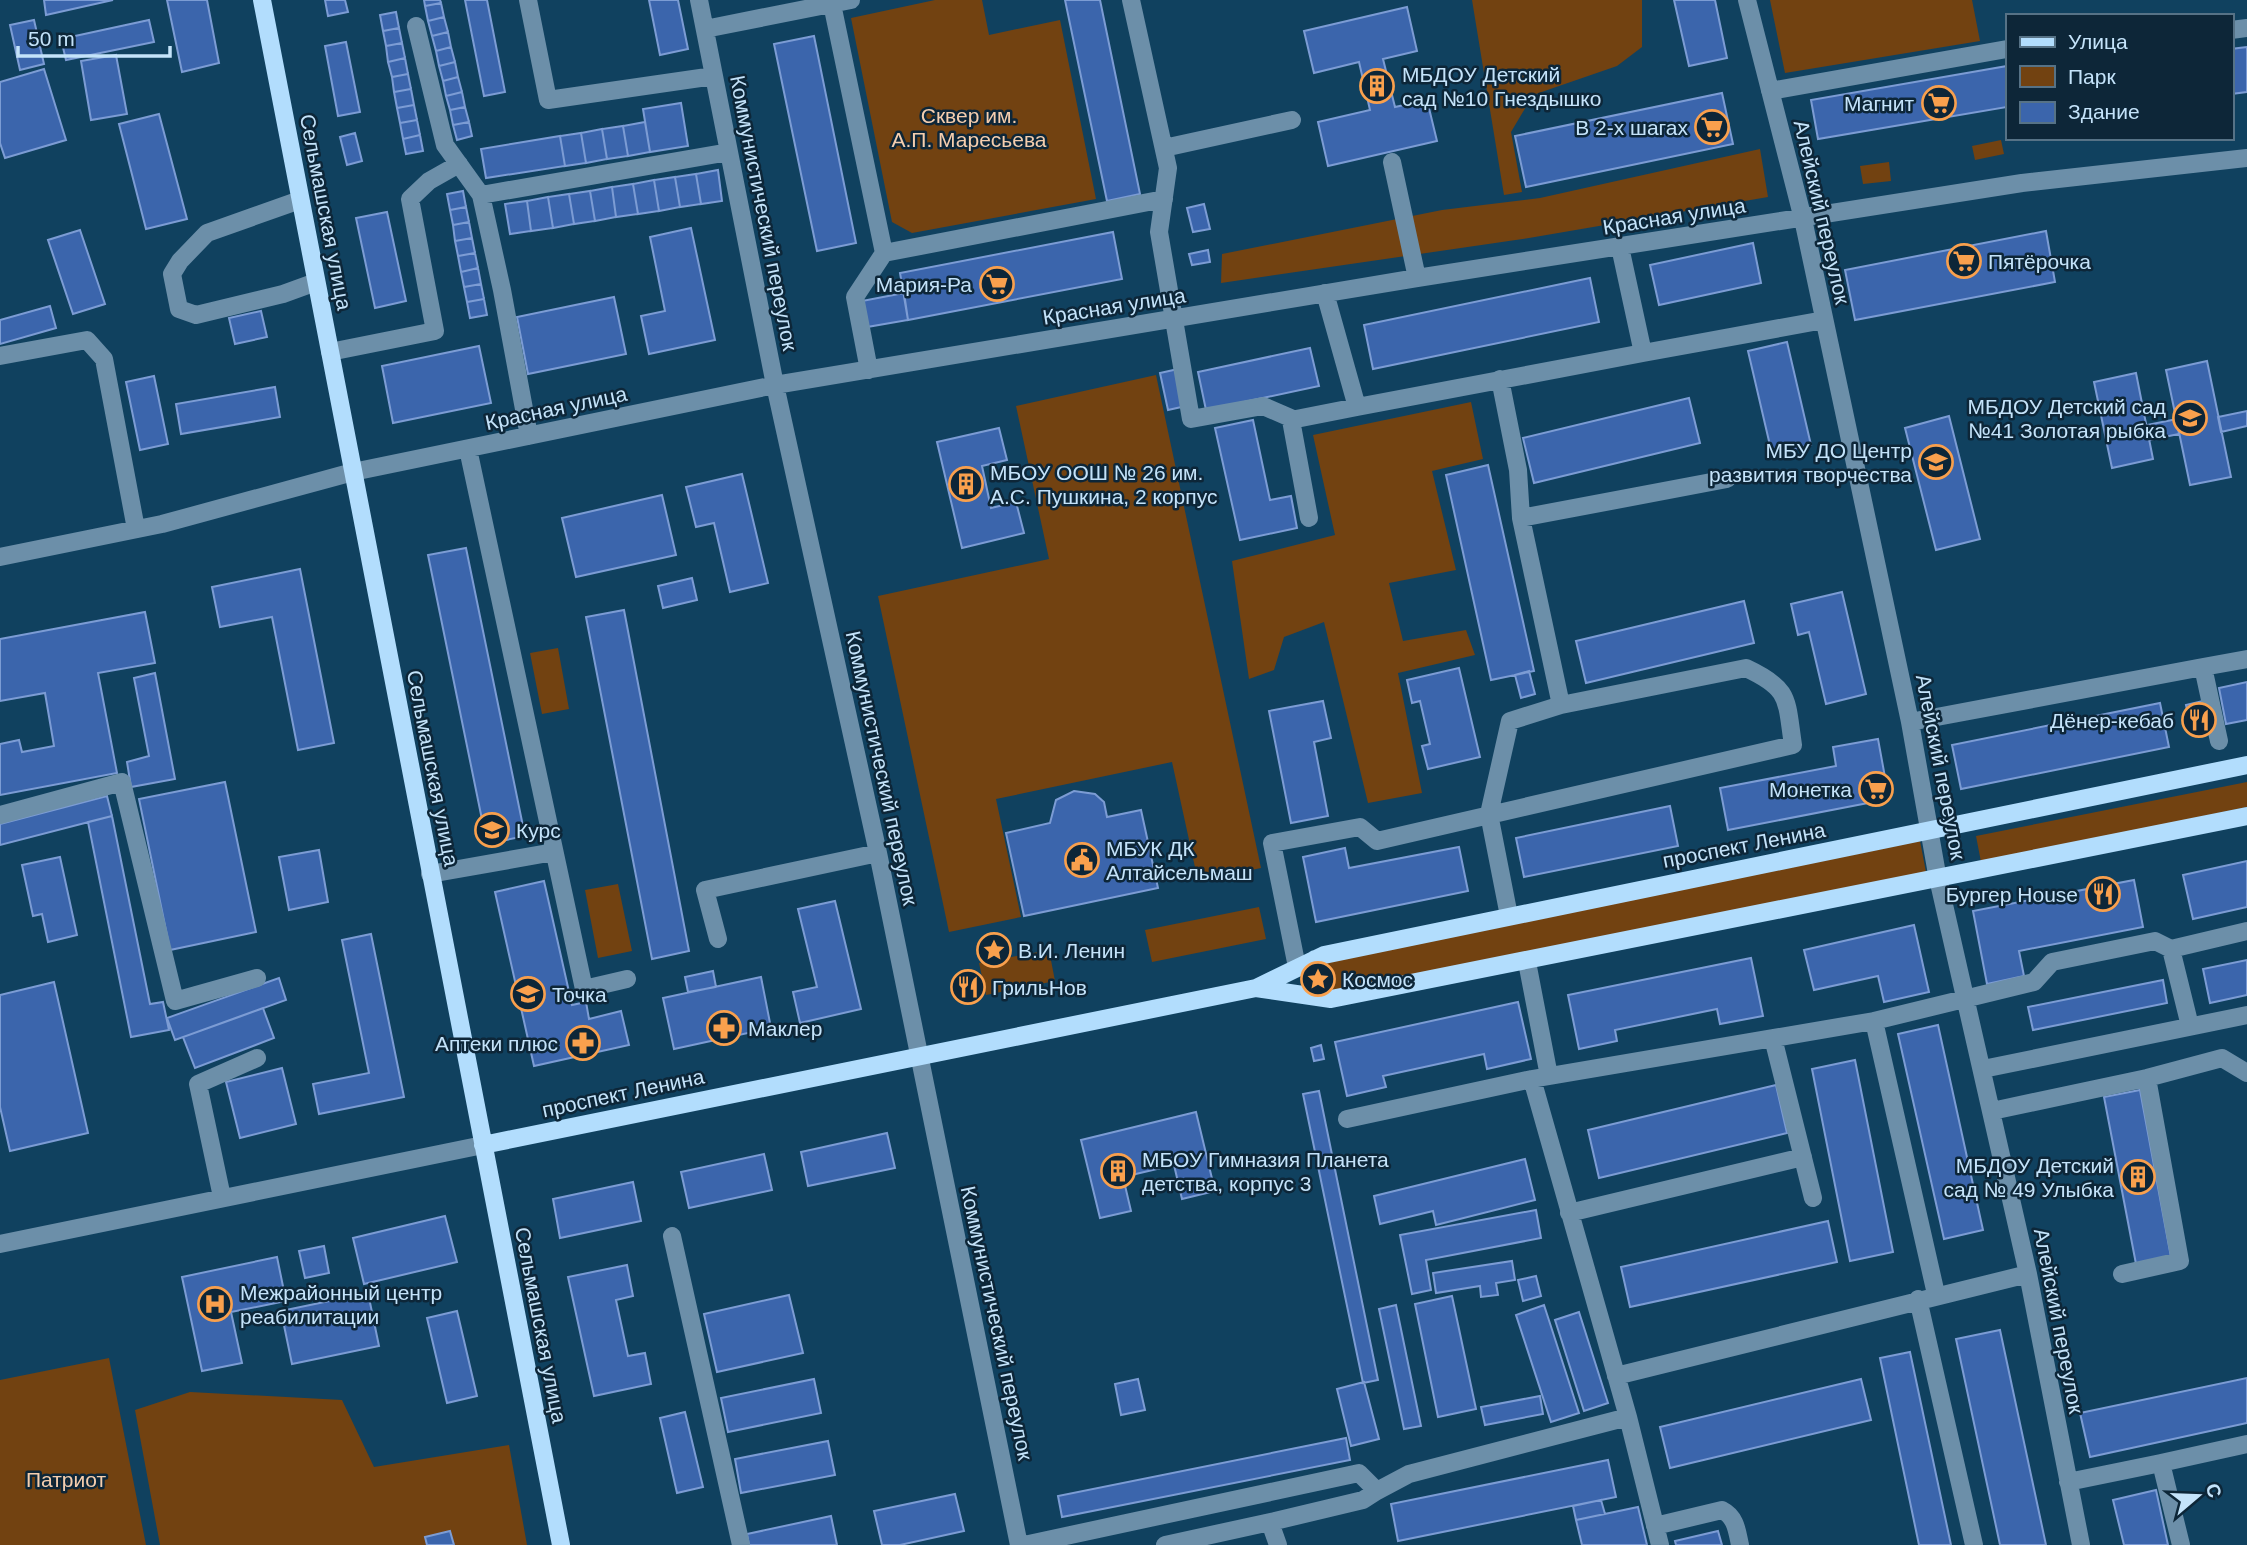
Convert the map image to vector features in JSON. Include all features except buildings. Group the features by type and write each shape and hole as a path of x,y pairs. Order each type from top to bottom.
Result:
{"main road":[{"name":"Сельмашская улица","path":"262,0 561,1545"},
{"name":"проспект Ленина","path":"484,1145 1256,988 1315,959 1508,916 2247,765"},
{"name":"проспект Ленина","path":"1256,988 1331,999 1527,962 1938,876 2247,816"},
{"path":"1315,959 1312,985 1320,997"}],"street":[{"path":"528,0 548,100 714,76"},
{"name":"Коммунистический переулок","path":"699,0 775,385 878,853 1021,1545"},
{"path":"705,29 850,0"},
{"path":"1131,0 1168,168 1159,232 1191,419 1264,406 1293,419 1824,320"},
{"name":"Алейский переулок","path":"1747,0 1803,219 1910,722 1938,876 2028,1274 2081,1545"},
{"path":"832,4 884,253 855,297 869,370"},
{"path":"416,26 445,145 481,195 502,290 528,436"},
{"path":"1770,92 2006,48"},
{"path":"1164,148 1292,120"},
{"path":"481,195 729,152"},
{"name":"Красная улица","path":"0,558 136,529 353,472 775,385 1417,278 2022,183 2247,158"},
{"path":"1392,162 1417,278"},
{"path":"330,352 435,331 410,199 429,181 459,164"},
{"path":"884,253 1164,199"},
{"path":"300,200 207,233 180,261 172,274 178,309 196,315 283,294 316,282"},
{"path":"1620,247 1643,353"},
{"path":"1325,293 1357,407"},
{"path":"0,356 88,340 104,359 136,529"},
{"path":"1500,379 1518,470 1521,518 1561,705"},
{"path":"1293,419 1309,518"},
{"path":"468,449 584,989 627,979"},
{"path":"1521,518 1727,479"},
{"path":"1910,722 2247,659"},
{"path":"2203,667 2219,741"},
{"path":"1297,967 1272,843 1360,827 1377,841 1489,814 1793,745 1786,701 1773,681 1745,668 1561,705 1510,721 1489,814 1508,916"},
{"path":"0,815 122,782 175,1002 257,978"},
{"path":"430,874 554,852"},
{"path":"718,939 705,890 878,853"},
{"path":"1347,1119 1541,1077 1874,1021 2035,982 2052,962 2155,942 2171,949 2247,931"},
{"path":"2171,949 2190,1026"},
{"path":"1527,962 1541,1077 1569,1213 1628,1417 1660,1545"},
{"path":"1983,1069 2247,1015"},
{"path":"1874,1021 1937,1294"},
{"path":"1773,1038 1813,1198"},
{"path":"222,1197 198,1083 257,1058"},
{"path":"1992,1111 2147,1078 2222,1058 2247,1073"},
{"path":"2122,1273 2180,1261 2147,1078"},
{"name":"проспект Ленина","path":"0,1244 484,1145"},
{"path":"1569,1213 1803,1157"},
{"path":"672,1236 741,1545"},
{"path":"1616,1376 1937,1294 2028,1274"},
{"path":"1918,1299 1973,1545"},
{"path":"1165,1545 1363,1500 1409,1474 1628,1417"},
{"path":"2068,1482 2247,1444"},
{"path":"2161,1463 2181,1545"},
{"path":"1021,1545 1359,1473 1377,1490"},
{"path":"1655,1526 1722,1510 1729,1514 1735,1523 1740,1545"},
{"path":"1275,1521 1272,1528 1278,1545"}],"green space":[{"name":"Сквер им. А.П. Маресьева","path":"935,0 982,0 989,35 1060,20 1096,199 912,233 892,222 851,18"},
{"path":"1472,0 1642,0 1642,47 1617,66 1533,95 1511,132 1522,192 1504,195"},
{"path":"1770,0 1972,0 1980,41 1785,73"},
{"path":"2001,140 2004,154 1975,160 1972,146"},
{"path":"1760,149 1768,197 1529,238 1221,283 1222,254 1442,210 1540,198"},
{"path":"1889,162 1891,181 1863,184 1860,166"},
{"path":"1156,375 1261,868 1198,881 1172,762 996,799 1021,917 949,932 878,596 1049,559 1016,406"},
{"path":"1471,402 1483,459 1432,471 1456,570 1389,583 1403,641 1466,630 1475,655 1398,673 1422,793 1368,803 1324,622 1284,637 1274,670 1249,679 1232,561 1335,535 1313,435"},
{"path":"558,648 569,709 542,714 530,653"},
{"path":"2247,782 2247,807 1981,862 1976,836"},
{"path":"1920,841 1926,872 1325,993 1313,973 1325,962"},
{"path":"618,884 632,951 598,958 585,890"},
{"path":"1259,907 1266,939 1152,962 1145,930"},
{"path":"1049,950 1055,981 986,995 979,963"},
{"name":"Патриот","path":"109,1358 146,1545 0,1545 0,1380"},
{"path":"190,1392 342,1400 374,1467 509,1445 527,1545 160,1545 135,1410"}],"place":[{"name":"МБДОУ Детский сад №10 Гнездышко","path":"1377,86"},
{"name":"Магнит","path":"1939,103"},
{"name":"В 2-х шагах","path":"1712,127"},
{"name":"Пятёрочка","path":"1964,261"},
{"name":"Мария-Ра","path":"997,284"},
{"name":"МБДОУ Детский сад №41 Золотая рыбка","path":"2190,418"},
{"name":"МБУ ДО Центр развития творчества","path":"1936,462"},
{"name":"МБОУ ООШ № 26 им. А.С. Пушкина, 2 корпус","path":"966,484"},
{"name":"Дёнер-кебаб","path":"2199,720"},
{"name":"Монетка","path":"1876,789"},
{"name":"Курс","path":"492,830"},
{"name":"МБУК ДК Алтайсельмаш","path":"1082,860"},
{"name":"Бургер House","path":"2103,894"},
{"name":"В.И. Ленин","path":"994,950"},
{"name":"Космос","path":"1318,979"},
{"name":"ГрильНов","path":"968,987"},
{"name":"Точка","path":"528,994"},
{"name":"Маклер","path":"724,1028"},
{"name":"Аптеки плюс","path":"583,1043"},
{"name":"МБОУ Гимназия Планета детства, корпус 3","path":"1118,1171"},
{"name":"МБДОУ Детский сад № 49 Улыбка","path":"2138,1177"},
{"name":"Межрайонный центр реабилитации","path":"215,1304"}]}
